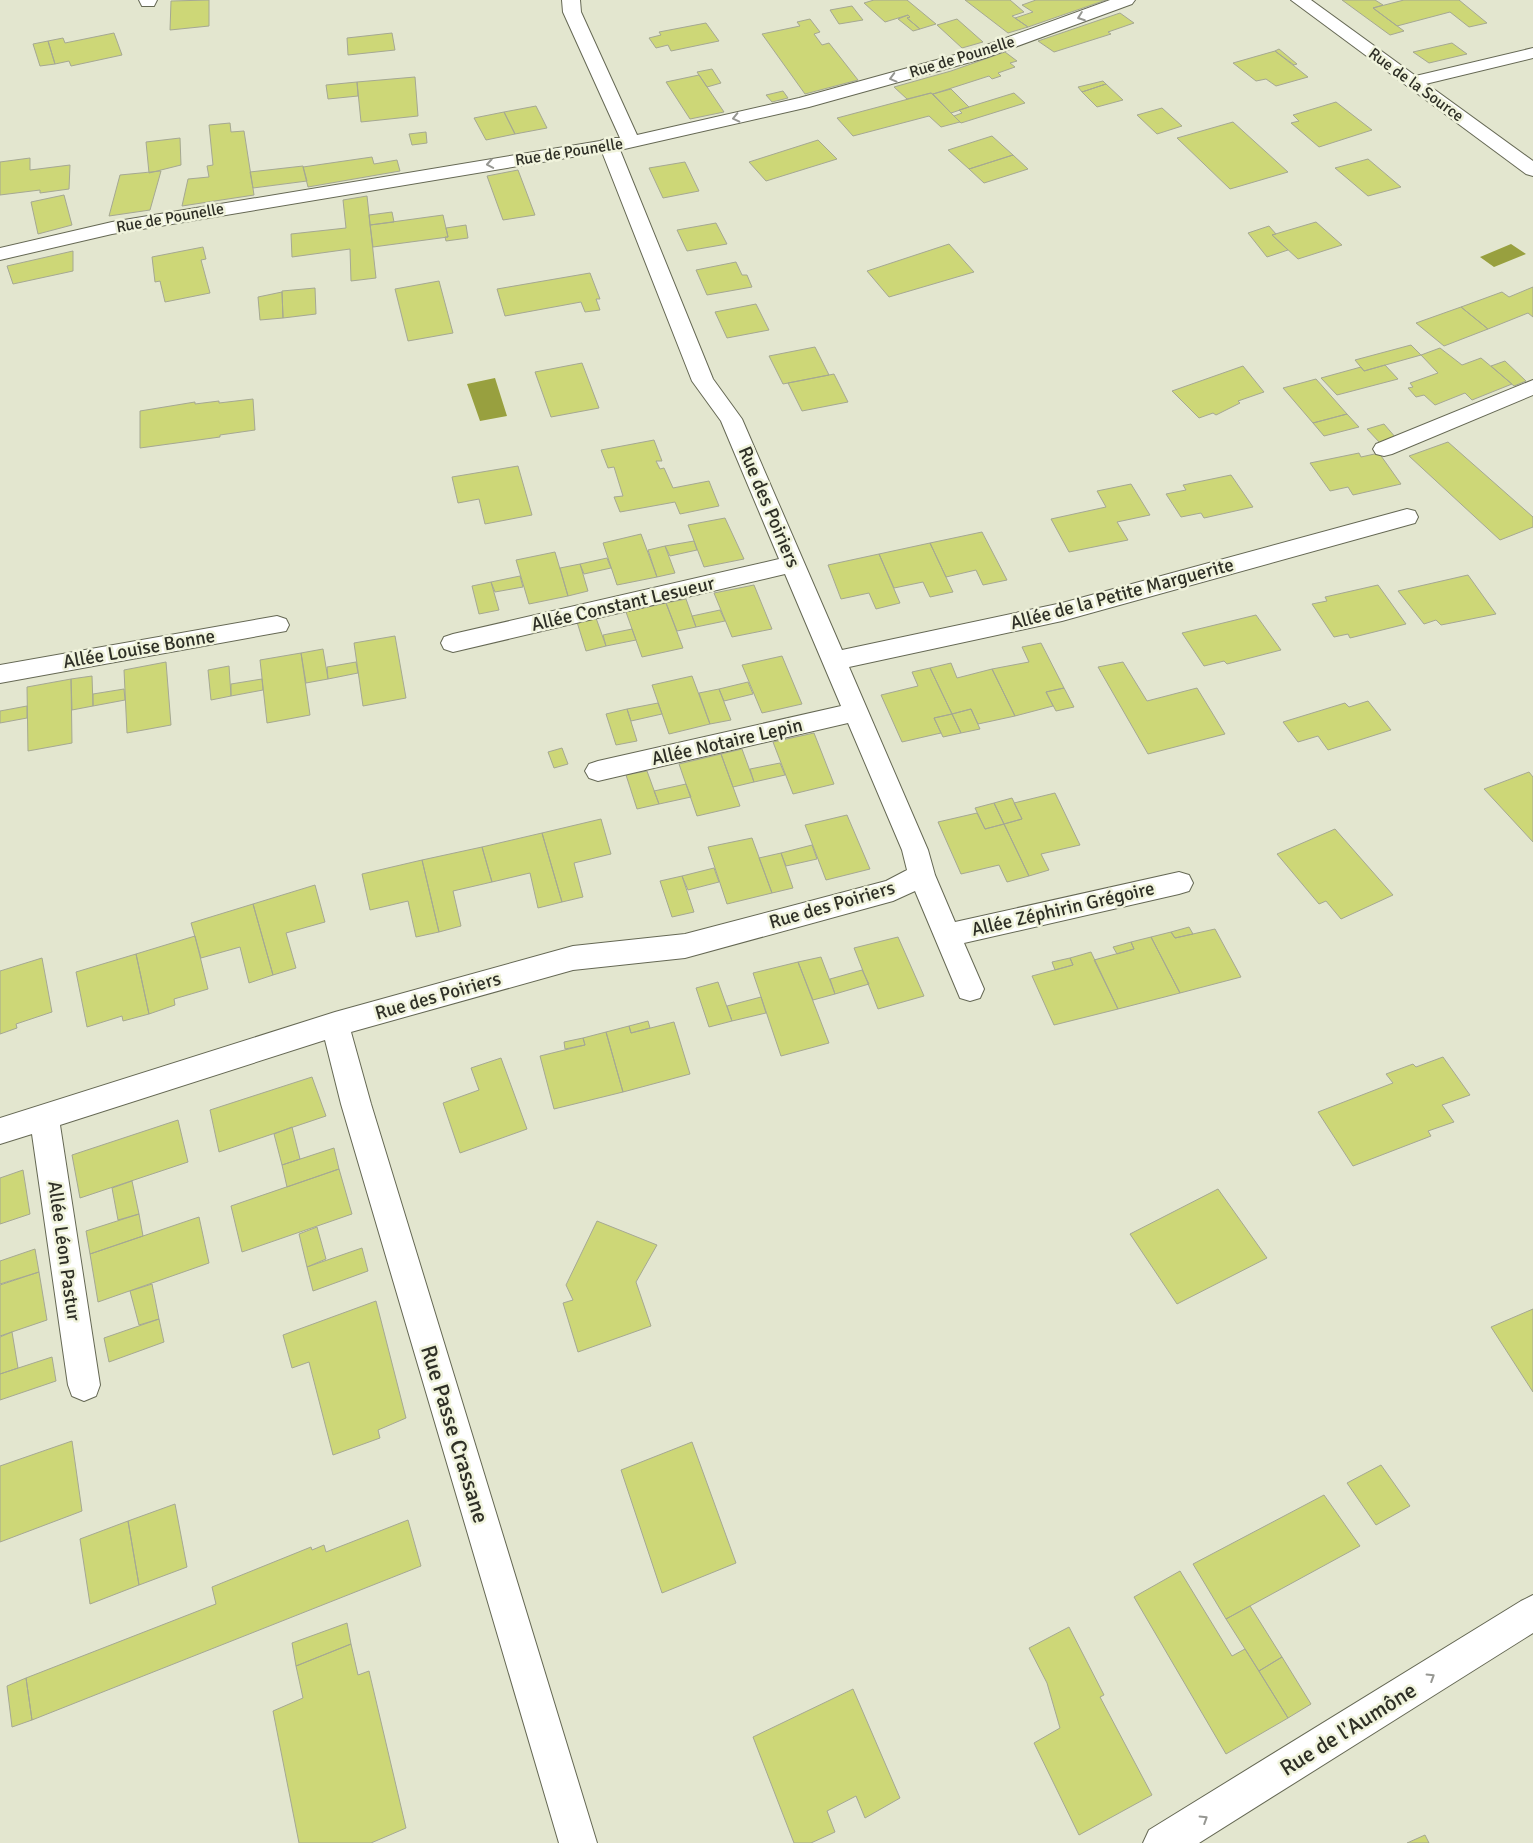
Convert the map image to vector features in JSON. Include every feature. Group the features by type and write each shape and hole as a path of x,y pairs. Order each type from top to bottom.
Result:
{"street":[{"name":"Rue des Poiriers","path":"0,1131 335,1024 573,958 685,946 893,890 922,875 915,850 731,419 704,381 572,12 570,0"},
{"name":"Rue de Pounelle","path":"0,254 112,228 619,143 802,103 980,54 1126,0"},
{"name":"Rue de la Source","path":"1300,0 1533,170"},
{"path":"1413,82 1533,54"},
{"path":"1384,449 1533,387"},
{"name":"Allée de la Petite Marguerite","path":"835,661 1062,612 1407,517"},
{"name":"Allée Constant Lesueur","path":"453,644 793,564"},
{"name":"Allée Louise Bonne","path":"0,674 277,625"},
{"name":"Allée Notaire Lepin","path":"598,772 856,712"},
{"name":"Allée Zéphirin Grégoire","path":"922,875 970,989"},
{"name":"Allée Zéphirin Grégoire","path":"948,935 1179,883"},
{"name":"Rue Passe Crassane","path":"335,1024 359,1113 578,1843"},
{"name":"Allée Léon Pastur","path":"44,1117 84,1385"},
{"name":"Rue de l'Aumône","path":"1162,1843 1191,1827 1533,1613"}],"shaded area":[{"path":"1511,244 1526,254 1494,267 1480,257"},
{"path":"495,378 507,416 480,421 467,384"}],"building":[{"path":"209,0 209,26 170,30 171,1"},
{"path":"874,0 907,0 936,24 920,29 907,18 910,17 908,15 885,22 864,3"},
{"path":"965,0 1010,0 1024,12 1012,16 1028,27 1008,33"},
{"path":"1036,0 1106,0 1028,27 1015,18 1033,12 1022,5"},
{"path":"1342,0 1375,0 1383,5 1373,8 1404,31 1390,35"},
{"path":"1404,0 1459,0 1487,23 1469,27 1450,12 1397,26 1373,8"},
{"path":"852,6 863,20 839,24 830,10"},
{"path":"1120,13 1134,23 1108,32 1111,34 1054,52 1038,41"},
{"path":"908,15 910,17 907,18 920,29 913,31 898,19"},
{"path":"810,19 820,32 814,34 822,45 829,43 858,80 805,94 762,34 800,26 797,22"},
{"path":"957,19 983,42 962,48 937,25"},
{"path":"706,23 719,41 671,51 668,45 656,48 649,38 661,35 659,32"},
{"path":"114,33 122,55 71,66 69,61 55,64 48,41 63,38 65,43"},
{"path":"392,33 395,50 348,55 347,38"},
{"path":"48,41 55,64 40,66 33,44"},
{"path":"1452,43 1467,54 1429,63 1413,52"},
{"path":"1279,49 1297,64 1294,65 1275,51"},
{"path":"1275,51 1308,77 1276,86 1266,79 1256,81 1233,63"},
{"path":"1005,52 1017,61 1010,63 1015,67 998,73 1001,76 992,79 989,76 933,94 907,99 894,87 951,71"},
{"path":"712,69 721,83 707,87 697,72"},
{"path":"699,75 724,112 690,119 666,82"},
{"path":"415,77 418,116 361,122 357,82"},
{"path":"1103,81 1106,84 1082,92 1078,87"},
{"path":"357,82 358,96 328,99 326,85"},
{"path":"1106,84 1123,100 1097,107 1082,92"},
{"path":"951,89 969,107 951,113 933,94"},
{"path":"783,91 788,98 772,102 766,95"},
{"path":"931,93 960,122 941,127 929,116 853,136 837,118"},
{"path":"1014,93 1025,103 961,123 954,116 962,113 959,110"},
{"path":"1336,102 1372,130 1319,147 1291,123 1299,121 1293,115"},
{"path":"536,106 547,128 515,134 504,112"},
{"path":"1162,108 1182,126 1157,134 1137,115"},
{"path":"504,112 515,134 486,140 474,118"},
{"path":"1233,122 1288,172 1230,189 1177,138"},
{"path":"230,123 231,132 244,131 254,195 182,206 188,179 209,177 207,166 213,165 209,125"},
{"path":"426,132 427,143 412,145 409,134"},
{"path":"992,136 1013,155 969,169 948,150"},
{"path":"180,138 181,165 149,173 146,142"},
{"path":"818,140 837,159 766,181 749,162"},
{"path":"1013,155 1028,169 984,183 969,169"},
{"path":"372,157 374,164 397,160 400,171 308,187 303,167"},
{"path":"30,158 30,170 70,165 69,189 40,193 40,190 0,195 0,162"},
{"path":"1368,159 1401,187 1368,196 1335,168"},
{"path":"685,162 699,191 663,198 649,168"},
{"path":"303,166 307,181 253,188 250,172"},
{"path":"518,170 535,215 503,220 487,176"},
{"path":"161,171 150,210 109,216 120,175"},
{"path":"64,195 72,225 38,234 31,202"},
{"path":"367,196 376,278 351,281 350,249 292,257 291,234 346,228 343,200"},
{"path":"392,212 394,222 370,225 369,215"},
{"path":"443,215 448,237 373,247 370,225"},
{"path":"1316,222 1342,245 1298,259 1272,235"},
{"path":"716,223 727,244 687,251 677,230"},
{"path":"466,225 468,238 446,241 445,237 448,237 446,228"},
{"path":"1269,226 1276,234 1272,235 1288,250 1267,257 1248,233"},
{"path":"949,244 974,272 889,297 867,271"},
{"path":"203,247 206,259 201,260 210,293 165,302 160,281 155,282 152,257"},
{"path":"73,251 73,271 13,284 7,266"},
{"path":"736,262 742,275 747,275 752,287 707,295 696,270"},
{"path":"590,273 600,299 596,299 600,310 585,312 581,302 505,316 497,289"},
{"path":"439,281 453,333 408,341 395,289"},
{"path":"1533,287 1533,317 1528,313 1488,329 1461,307 1502,292 1509,297"},
{"path":"315,288 316,314 283,318 282,291"},
{"path":"282,292 283,318 260,320 258,297"},
{"path":"756,304 769,330 727,338 715,312"},
{"path":"1461,307 1488,329 1444,346 1416,323"},
{"path":"1411,345 1421,355 1364,371 1355,360"},
{"path":"815,347 829,375 783,384 769,356"},
{"path":"1440,348 1462,365 1481,358 1512,384 1472,400 1465,393 1435,405 1424,395 1416,397 1408,388 1413,387 1410,383 1438,373 1421,355"},
{"path":"1505,361 1526,381 1514,386 1491,366"},
{"path":"582,363 599,408 551,417 535,372"},
{"path":"1385,365 1398,379 1337,395 1321,378 1361,367 1364,371"},
{"path":"1243,366 1264,392 1238,401 1240,403 1216,415 1213,413 1199,418 1172,391"},
{"path":"834,374 848,402 802,411 788,383"},
{"path":"1316,379 1347,414 1313,423 1283,388"},
{"path":"253,399 255,430 220,435 220,437 140,448 140,411 195,402 195,404 219,401 219,403"},
{"path":"1347,414 1359,427 1324,436 1313,423"},
{"path":"1384,424 1396,438 1380,443 1367,429"},
{"path":"654,440 662,461 656,461 660,469 664,468 673,488 709,481 719,506 680,514 675,502 620,512 614,497 623,496 614,467 608,468 601,450"},
{"path":"1448,442 1533,517 1533,527 1500,540 1409,456"},
{"path":"1359,453 1361,457 1379,453 1401,484 1353,495 1348,487 1330,491 1310,463"},
{"path":"518,466 532,515 485,524 479,499 458,503 452,477"},
{"path":"1231,475 1253,507 1204,518 1201,513 1181,517 1166,494 1186,490 1183,485"},
{"path":"1131,484 1150,515 1117,522 1128,540 1069,552 1051,519 1106,507 1097,491"},
{"path":"725,518 744,559 704,567 688,525"},
{"path":"982,532 1007,580 983,585 976,570 946,577 930,543"},
{"path":"641,534 657,577 617,585 603,543"},
{"path":"694,541 697,550 670,556 665,546"},
{"path":"930,543 953,592 930,597 923,582 894,588 879,554"},
{"path":"665,546 675,573 657,577 648,550"},
{"path":"555,552 568,596 529,604 516,560"},
{"path":"879,554 900,603 876,609 869,593 841,599 828,565"},
{"path":"607,558 611,568 584,574 580,564"},
{"path":"580,564 588,591 568,596 560,568"},
{"path":"1468,575 1496,614 1441,625 1436,620 1424,624 1398,591"},
{"path":"520,576 523,587 495,592 491,582"},
{"path":"491,582 499,610 479,614 472,586"},
{"path":"754,585 772,629 732,637 714,593"},
{"path":"1378,585 1406,624 1350,638 1348,634 1334,637 1312,604 1327,601 1325,597"},
{"path":"686,599 696,627 677,631 666,603"},
{"path":"666,603 683,648 642,657 626,612"},
{"path":"720,610 725,621 696,627 692,616"},
{"path":"1256,615 1281,650 1227,664 1224,661 1204,666 1182,633"},
{"path":"596,618 606,646 586,651 577,622"},
{"path":"632,629 636,640 606,646 603,635"},
{"path":"395,636 406,698 363,706 354,643"},
{"path":"1041,643 1064,688 1046,692 1053,706 1015,716 992,669 1029,662 1022,647"},
{"path":"323,649 328,679 306,683 301,653"},
{"path":"301,653 310,715 267,723 260,660"},
{"path":"782,656 802,704 762,713 742,665"},
{"path":"166,662 171,725 127,733 124,670"},
{"path":"356,662 358,673 328,679 327,667"},
{"path":"1123,662 1147,701 1197,688 1225,734 1148,754 1098,667"},
{"path":"951,663 957,678 992,669 1015,716 978,724 971,709 952,714 930,668"},
{"path":"229,666 231,696 211,700 208,670"},
{"path":"930,668 952,714 934,718 941,733 902,742 881,695 918,686 912,672"},
{"path":"92,676 93,706 72,710 71,679"},
{"path":"692,676 710,724 669,734 652,685"},
{"path":"71,679 72,743 28,751 27,687"},
{"path":"262,679 263,690 231,696 231,684"},
{"path":"748,682 753,694 724,701 719,689"},
{"path":"1064,688 1074,707 1056,711 1046,692"},
{"path":"124,689 125,700 93,706 93,694"},
{"path":"719,689 731,720 710,724 699,693"},
{"path":"1368,701 1391,730 1328,750 1318,736 1298,742 1283,722 1345,703 1349,707"},
{"path":"658,703 662,714 631,721 627,709"},
{"path":"27,706 27,718 0,723 0,711"},
{"path":"627,709 637,741 616,745 606,714"},
{"path":"971,709 980,729 961,733 952,714"},
{"path":"952,714 961,733 943,737 934,718"},
{"path":"814,733 834,784 793,794 773,742"},
{"path":"562,748 568,764 554,768 548,752"},
{"path":"742,749 754,782 733,787 721,754"},
{"path":"721,754 740,806 697,816 679,764"},
{"path":"780,763 785,775 754,782 750,769"},
{"path":"647,771 659,804 637,809 626,775"},
{"path":"1529,772 1533,777 1533,842 1484,789"},
{"path":"686,784 691,797 659,804 654,791"},
{"path":"1055,793 1080,845 1041,854 1049,870 1029,876 1004,824 1022,819 1014,803"},
{"path":"1012,798 1022,819 1004,824 994,803"},
{"path":"994,803 1004,824 985,829 975,808"},
{"path":"977,813 985,829 1004,824 1029,876 1007,882 999,865 961,874 938,822"},
{"path":"847,815 870,869 826,880 805,825"},
{"path":"601,819 611,854 574,863 583,897 562,902 542,833"},
{"path":"1335,829 1393,895 1341,919 1326,901 1319,904 1277,854"},
{"path":"542,833 562,902 538,908 530,873 492,882 482,847"},
{"path":"752,838 772,893 727,904 708,847"},
{"path":"812,845 817,859 786,866 781,853"},
{"path":"482,847 492,882 453,891 461,926 439,932 422,860"},
{"path":"781,853 793,888 772,893 759,858"},
{"path":"422,860 439,932 416,937 408,901 370,910 362,874"},
{"path":"714,868 719,882 688,890 682,876"},
{"path":"682,876 694,912 672,917 660,881"},
{"path":"315,885 325,922 286,933 296,968 273,975 253,904"},
{"path":"253,904 273,975 249,983 240,947 201,958 191,923"},
{"path":"1189,927 1193,934 1175,938 1171,932"},
{"path":"1215,929 1241,977 1180,993 1151,937 1171,932 1175,938"},
{"path":"195,936 208,989 174,999 175,1005 149,1014 136,954"},
{"path":"898,937 924,996 878,1009 854,948"},
{"path":"1151,937 1180,993 1118,1009 1094,960 1134,949 1131,942"},
{"path":"1131,942 1134,949 1117,954 1113,947"},
{"path":"1091,952 1118,1009 1054,1025 1032,976 1073,965 1070,958"},
{"path":"136,954 149,1014 123,1021 122,1016 87,1027 76,972"},
{"path":"821,957 835,994 813,1000 798,962"},
{"path":"42,958 52,1012 16,1024 17,1028 0,1034 0,971"},
{"path":"1070,958 1073,965 1055,970 1052,962"},
{"path":"798,962 829,1043 781,1056 753,973"},
{"path":"862,970 869,984 835,994 830,979"},
{"path":"718,982 732,1021 709,1027 696,988"},
{"path":"761,997 766,1013 732,1021 727,1006"},
{"path":"648,1021 650,1028 631,1033 629,1026"},
{"path":"674,1022 690,1074 623,1092 606,1032 629,1026 631,1033"},
{"path":"606,1032 623,1092 554,1109 540,1056 585,1045 583,1038"},
{"path":"583,1038 585,1045 565,1049 564,1042"},
{"path":"1443,1057 1470,1095 1442,1105 1454,1122 1428,1131 1431,1136 1353,1166 1318,1112 1393,1083 1386,1074 1413,1064 1416,1067"},
{"path":"501,1058 527,1129 460,1153 443,1103 479,1090 471,1068"},
{"path":"312,1077 326,1116 219,1152 210,1110"},
{"path":"178,1120 188,1162 80,1198 72,1155"},
{"path":"292,1127 300,1159 282,1165 274,1134"},
{"path":"334,1148 339,1169 287,1187 282,1165"},
{"path":"339,1169 352,1214 242,1252 231,1206"},
{"path":"23,1170 30,1214 0,1224 0,1178"},
{"path":"132,1181 139,1214 118,1220 112,1188"},
{"path":"1218,1189 1267,1258 1177,1304 1130,1234"},
{"path":"139,1214 143,1236 90,1254 86,1231"},
{"path":"199,1217 209,1263 98,1302 90,1254"},
{"path":"597,1221 657,1245 636,1282 651,1326 578,1352 563,1303 573,1300 566,1285"},
{"path":"317,1227 326,1259 307,1267 299,1234"},
{"path":"362,1248 368,1271 313,1291 307,1267"},
{"path":"35,1249 39,1272 0,1284 0,1261"},
{"path":"39,1272 47,1320 0,1336 0,1285"},
{"path":"152,1284 159,1319 139,1325 130,1291"},
{"path":"376,1301 406,1418 378,1430 380,1438 333,1455 309,1362 292,1368 283,1335"},
{"path":"1533,1309 1533,1392 1491,1327"},
{"path":"159,1319 164,1342 109,1362 104,1338"},
{"path":"12,1332 18,1368 0,1374 0,1337"},
{"path":"52,1357 56,1381 0,1400 0,1374"},
{"path":"72,1441 82,1511 0,1542 0,1466"},
{"path":"692,1442 736,1563 662,1593 621,1470"},
{"path":"1381,1465 1410,1506 1376,1525 1347,1483"},
{"path":"1324,1495 1360,1546 1226,1619 1193,1564"},
{"path":"175,1504 187,1567 139,1585 128,1521"},
{"path":"408,1520 421,1566 32,1720 26,1678 216,1604 212,1587 311,1547 312,1550 324,1545 326,1552"},
{"path":"128,1521 139,1585 90,1604 80,1539"},
{"path":"1180,1571 1232,1656 1245,1649 1288,1718 1226,1754 1134,1597"},
{"path":"1250,1606 1282,1657 1259,1671 1226,1619"},
{"path":"347,1623 351,1644 296,1666 292,1643"},
{"path":"1069,1627 1104,1695 1100,1697 1152,1795 1079,1835 1034,1743 1060,1728 1047,1683 1029,1648"},
{"path":"351,1644 358,1675 369,1671 406,1828 371,1843 299,1843 273,1711 303,1698 296,1666"},
{"path":"1282,1657 1311,1704 1288,1718 1259,1671"},
{"path":"26,1678 32,1720 12,1727 7,1686"},
{"path":"853,1689 900,1798 865,1818 856,1796 827,1811 835,1832 811,1843 794,1843 753,1737"},
{"path":"1425,1835 1429,1843 1407,1843"}]}
